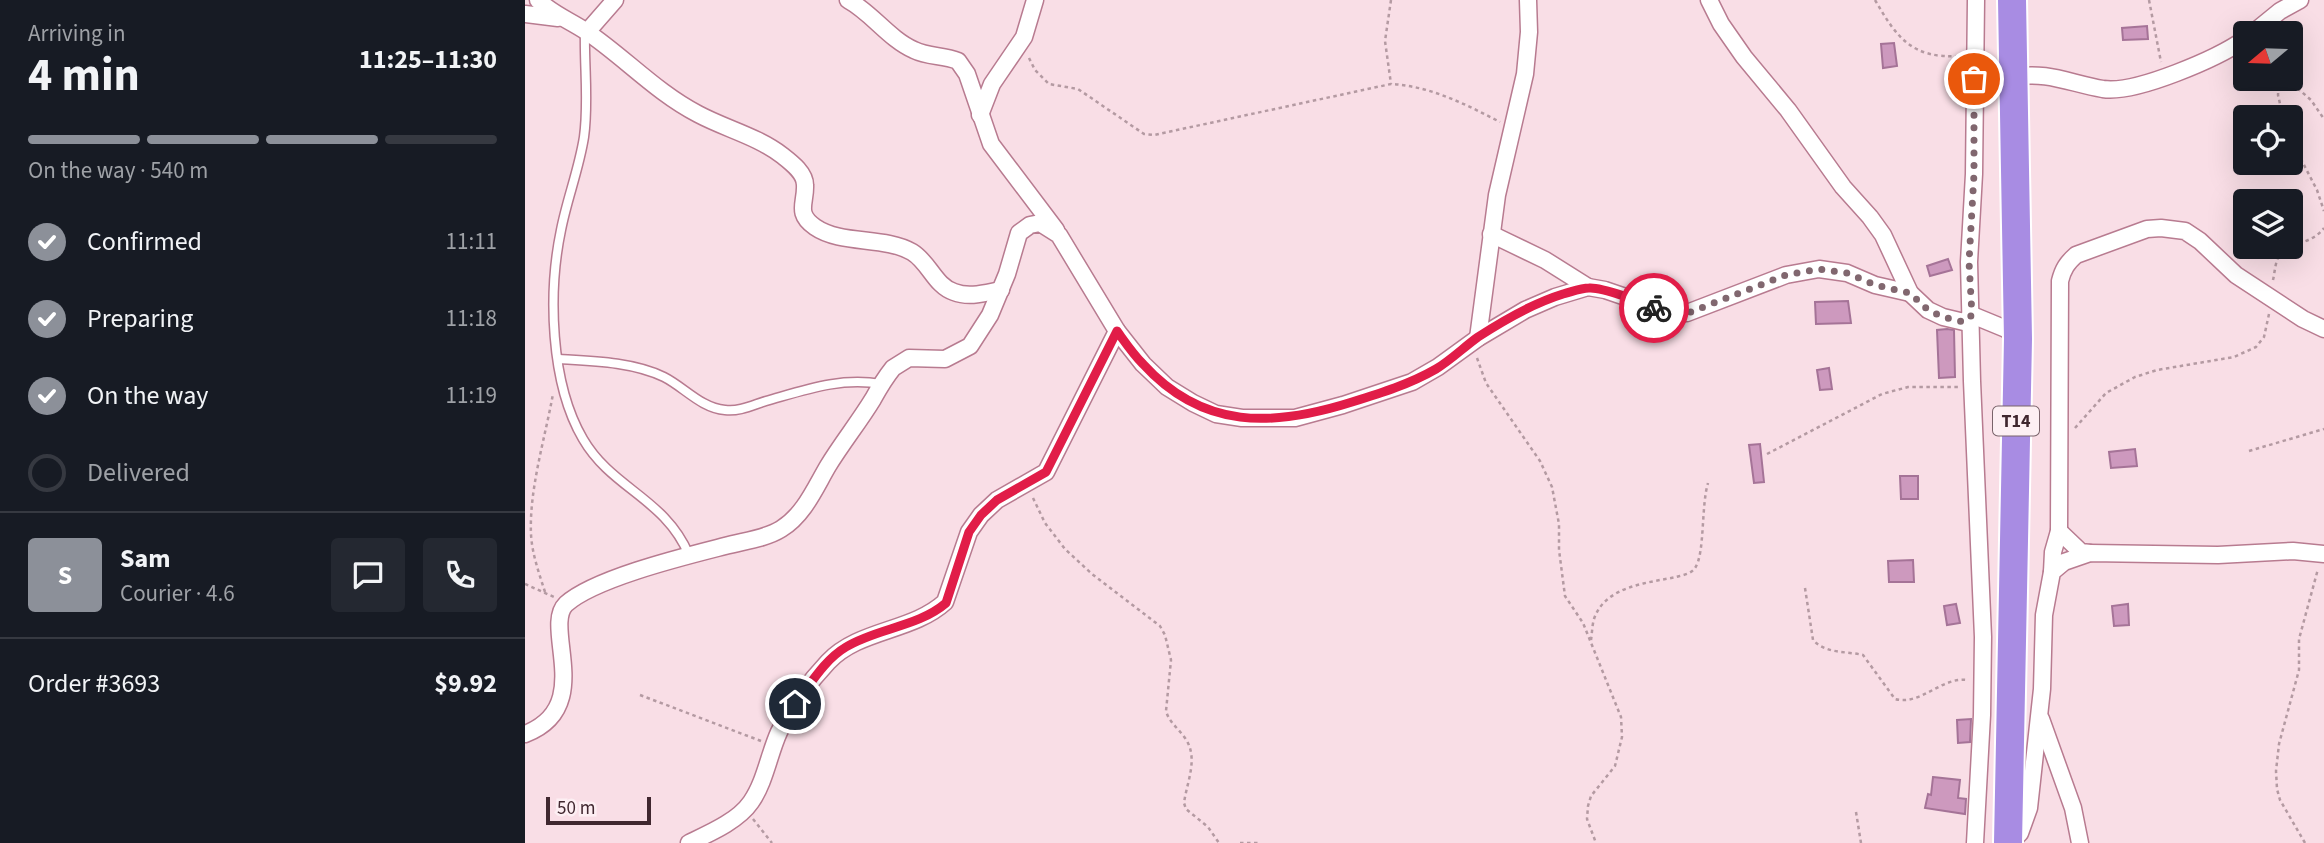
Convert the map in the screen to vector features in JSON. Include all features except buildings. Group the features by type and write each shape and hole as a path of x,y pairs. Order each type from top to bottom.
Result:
{"highway":[{"name":"T14","path":"2009,843 2018,339 2012,0"}],"street":[{"path":"538,0 586,31 697,114 764,143 784,157 801,172 805,183 801,207 807,220 818,229 835,235 880,242 913,253 950,292 976,295 1001,290"},
{"path":"586,31 615,0"},
{"path":"848,0 915,51 958,61 967,74 991,144 1059,235 1117,331 1143,364 1167,387 1216,414 1242,418 1294,418 1412,382 1438,368 1474,340 1525,310 1588,287"},
{"path":"980,115 992,84 1024,37 1035,0"},
{"path":"1474,340 1491,234 1525,74 1529,32 1528,0"},
{"path":"1709,0 1721,24 1744,57 1883,235 1910,293 1928,310 1943,317 1964,322 1972,315"},
{"path":"1975,843 1983,687 1969,262 1974,174 1976,0"},
{"path":"2268,21 2299,0"},
{"path":"525,14 564,19"},
{"path":"2012,77 2031,74 2051,76 2102,89 2132,88 2233,47"},
{"path":"525,734 551,718 559,702 564,666 559,617 567,604 601,584 689,555 768,536 794,519 893,368 909,358 945,359 970,346 990,315 1001,290 1019,233 1030,225 1040,223 1059,235"},
{"path":"2009,843 2020,834 2029,808 2040,715 2044,615 2053,552 2059,531 2060,281 2063,270 2076,255 2147,229 2185,231 2200,241 2236,275 2303,319 2324,329"},
{"path":"1491,234 1523,248 1588,287 1605,290 1674,314 1688,313 1786,275 1819,269 1847,273 1875,285 1910,293"},
{"path":"1972,315 2006,329 2018,339"},
{"path":"689,843 733,819 751,802 795,704 834,655 863,639 918,619 946,603 969,532 981,515 997,500 1046,472 1117,331"},
{"path":"2059,531 2081,552 2218,555 2293,551 2321,561"},
{"path":"2052,572 2064,562 2090,553"},
{"path":"2040,715 2068,793 2080,843"}],"lane":[{"path":"586,31 587,109 584,134 561,229 554,275 554,318 565,392 583,439 611,473 652,504 671,523 689,555"},
{"path":"559,361 615,364 662,376 710,407 724,410 747,407 833,382 881,384"}],"path":[{"path":"1391,0 1385,41 1391,84"},
{"path":"1875,0 1895,33 1915,50 1953,57 1974,55"},
{"path":"2149,0 2164,76"},
{"path":"1024,37 1035,70 1049,84 1078,89 1144,134 1154,135 1391,84 1410,85 1443,95 1512,128"},
{"path":"2301,91 2311,100 2324,119"},
{"path":"2303,163 2324,211"},
{"path":"2059,442 2086,418 2106,393 2135,377 2234,356 2256,347 2264,337 2268,325 2268,295 2280,255 2290,247 2311,240 2324,228"},
{"path":"1474,340 1486,383 1541,460 1552,487 1559,524 1559,550 1565,596 1591,640 1621,717 1622,737 1615,766 1591,796 1588,806 1587,819 1597,843"},
{"path":"544,592 532,548 532,508 559,361"},
{"path":"1767,454 1882,394 1908,387 1957,388 1972,381"},
{"path":"2249,451 2324,429"},
{"path":"1591,640 1594,617 1611,596 1630,586 1687,574 1696,567 1700,551 1703,497 1708,483"},
{"path":"1026,484 1045,523 1065,549 1092,574 1153,620 1165,635 1171,660 1165,711 1168,719 1188,741 1192,762 1184,803 1186,809 1208,827 1219,843"},
{"path":"2305,843 2280,800 2276,771 2279,744 2299,670 2299,639 2321,561"},
{"path":"525,584 567,604"},
{"path":"1805,588 1813,640 1828,650 1863,655 1895,699 1913,699 1963,679 1983,687"},
{"path":"640,695 731,732 774,746"},
{"path":"745,807 772,843"},
{"path":"1856,812 1861,843"},
{"path":"1240,843 1260,843"}],"way so far":[{"path":"1654,308 1674,314 1688,313 1786,275 1819,269 1847,273 1875,285 1910,293 1928,310 1964,322 1972,315 1969,262 1974,174 1974,79"}],"route":[{"path":"795,704 825,665 846,646 918,619 946,603 969,532 981,515 997,500 1046,472 1117,331 1143,364 1167,387 1193,403 1216,414 1242,418 1294,418 1412,382 1438,368 1496,327 1555,297 1588,287 1605,290 1654,308"}]}
